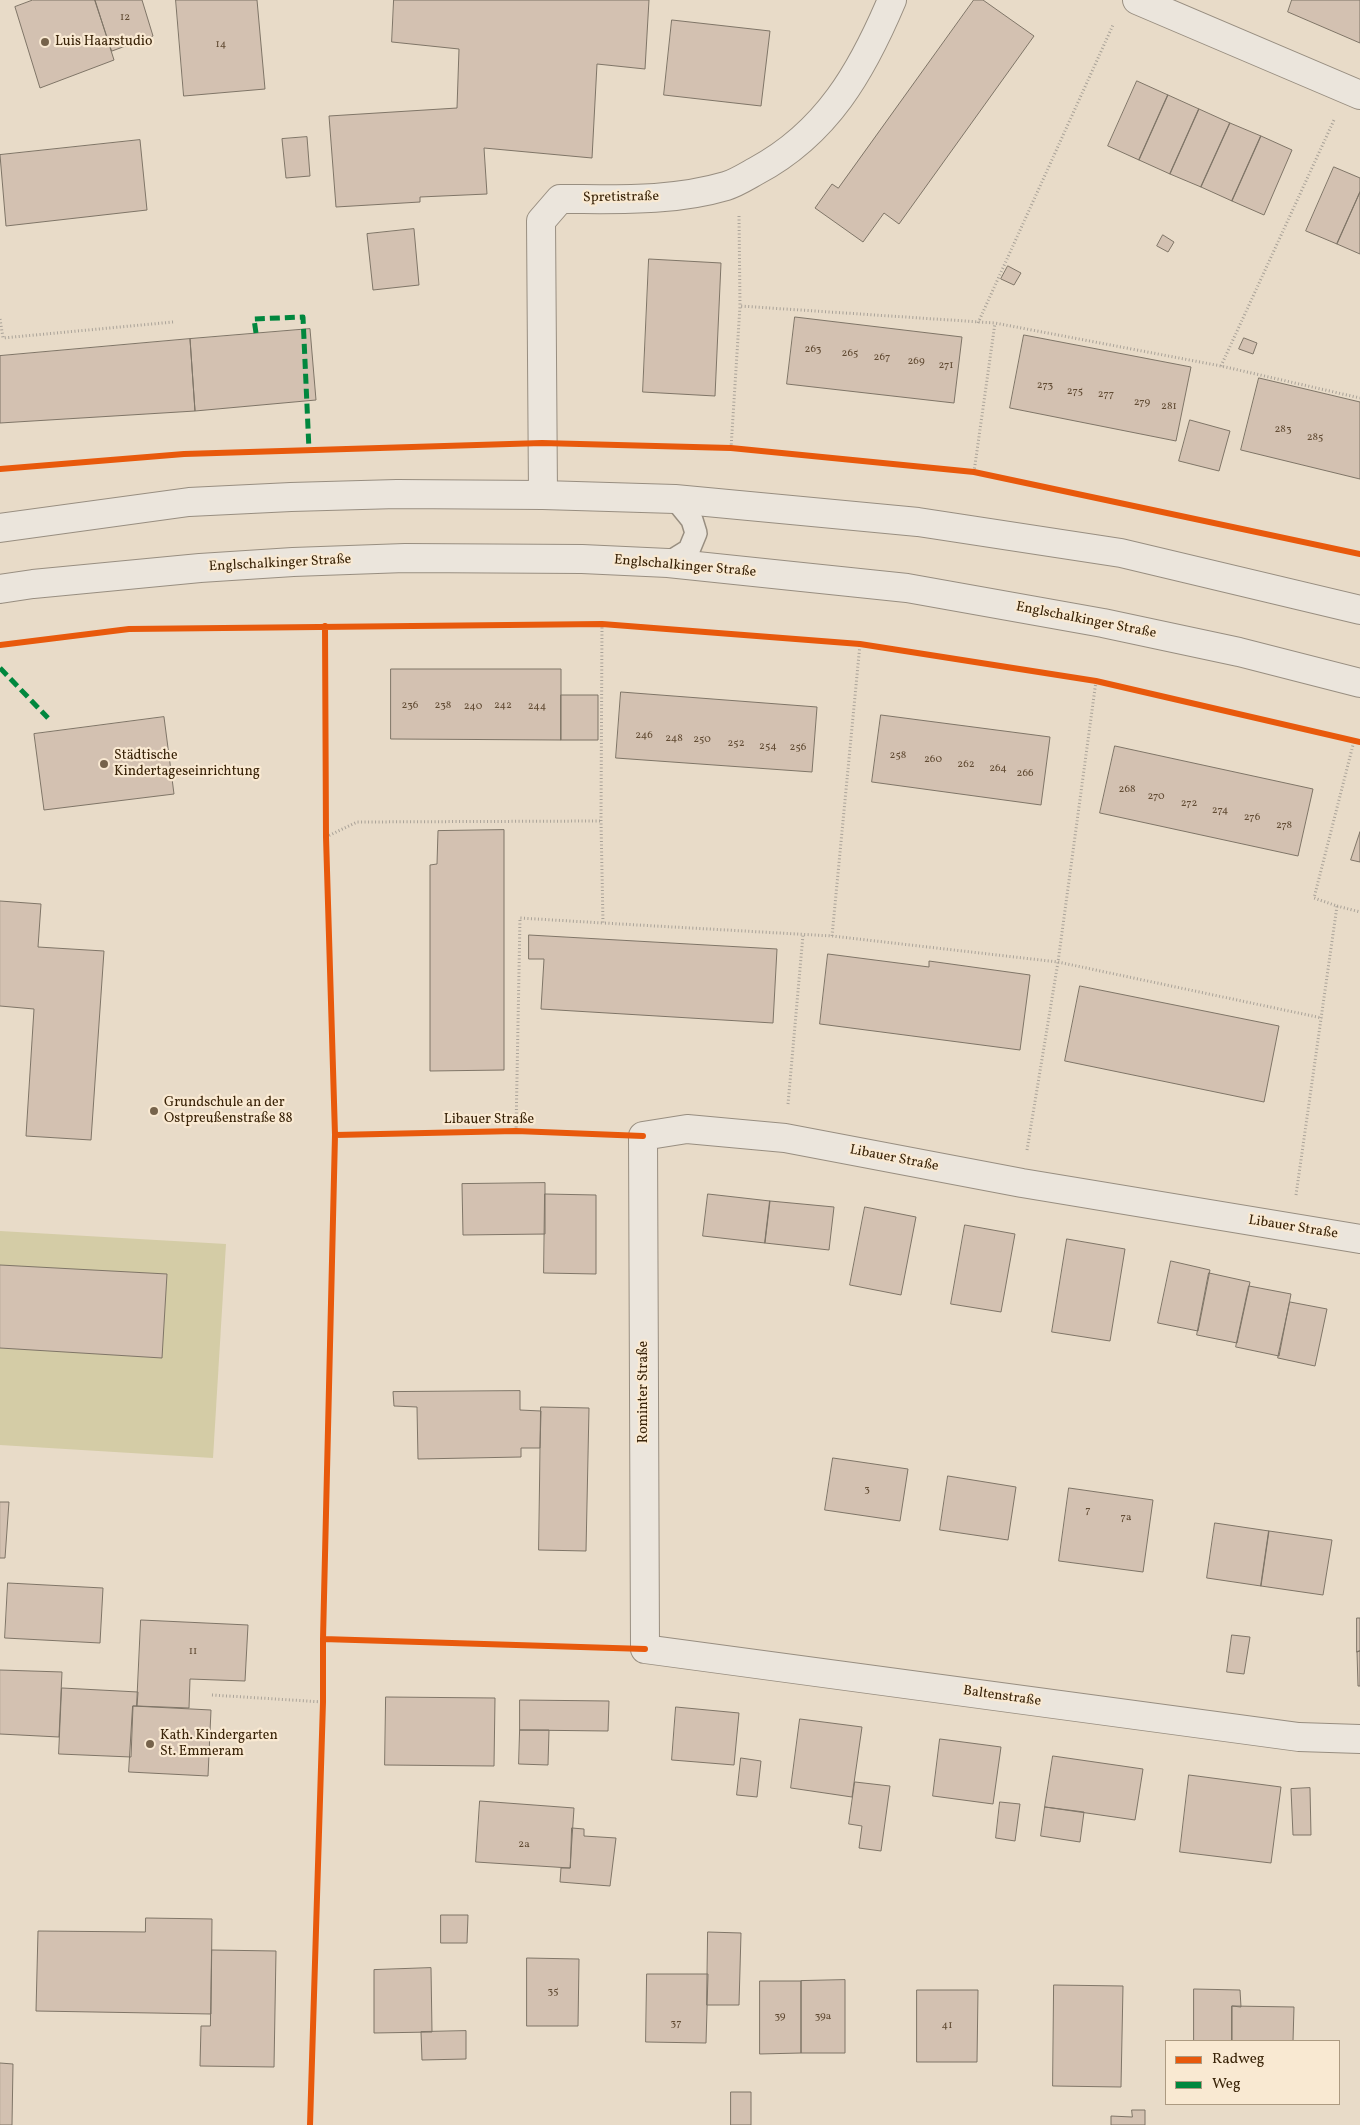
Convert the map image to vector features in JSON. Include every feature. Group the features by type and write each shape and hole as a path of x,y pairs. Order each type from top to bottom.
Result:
{"street":[{"name":"Spretistraße","path":"543,495 541,221 560,199 659,198 727,186 769,164 814,130 844,94 878,34 892,0"},
{"path":"1138,0 1354,92"},
{"path":"0,528 189,502 397,494 543,495 675,499 918,522 1121,553 1360,610"},
{"name":"Englschalkinger Straße","path":"0,589 33,584 200,568 311,562 415,558 582,559 668,563 908,588 1103,623 1239,652 1360,683"},
{"name":"Libauer Straße","path":"643,1136 687,1129 785,1138 1022,1183 1360,1239"},
{"name":"Rominter Straße","path":"643,1136 645,1649"},
{"name":"Baltenstraße","path":"645,1649 1299,1737 1360,1739"}],"lane":[{"path":"668,563 689,550 696,533 692,520 675,499"}],"path":[{"path":"978,323 1116,18"},
{"path":"1221,366 1354,92"},
{"path":"727,186 739,207 740,306 731,448"},
{"path":"740,306 995,323 1221,366 1360,398"},
{"path":"0,319 3,338 172,322"},
{"path":"974,472 995,323"},
{"path":"602,624 603,923"},
{"path":"832,936 860,644"},
{"path":"1022,1183 1058,962 1096,681"},
{"path":"1354,741 1314,898 1360,912"},
{"path":"326,837 357,822 602,821"},
{"path":"1291,1228 1337,906"},
{"path":"516,1131 520,918 832,936 1058,962 1322,1018"},
{"path":"785,1138 803,935"},
{"path":"212,1695 323,1702"}],"shaded area":[{"path":"0,1231 226,1244 213,1458 0,1445"}],"building":[{"path":"33,0 95,0 114,60 40,88 15,7"},
{"path":"95,0 142,0 153,36 112,51"},
{"path":"176,0 257,0 265,89 184,96"},
{"path":"394,0 649,0 645,69 597,64 592,158 484,148 487,194 420,197 420,202 336,207 329,116 457,108 459,49 392,42"},
{"path":"974,0 983,0 1034,36 899,224 884,213 863,242 815,208 832,184 838,188"},
{"path":"1292,0 1360,0 1360,43 1288,12"},
{"path":"672,20 770,31 761,106 664,95"},
{"path":"1137,81 1168,95 1139,160 1108,146"},
{"path":"1168,95 1199,109 1170,174 1139,160"},
{"path":"1199,109 1230,123 1201,187 1170,174"},
{"path":"1230,123 1261,136 1232,201 1201,187"},
{"path":"1261,136 1292,150 1264,215 1232,201"},
{"path":"307,137 310,176 286,178 282,139"},
{"path":"140,140 147,210 6,226 0,155"},
{"path":"1334,167 1360,178 1360,192 1337,244 1306,231"},
{"path":"1360,192 1360,254 1337,244"},
{"path":"414,229 419,285 373,290 367,234"},
{"path":"1163,235 1174,242 1168,252 1157,246"},
{"path":"649,259 721,263 715,396 643,392"},
{"path":"1008,266 1021,273 1014,285 1001,279"},
{"path":"795,317 962,337 954,403 787,384"},
{"path":"310,329 316,400 195,411 190,339"},
{"path":"1024,335 1191,367 1176,441 1010,408"},
{"path":"1244,338 1257,343 1253,354 1239,349"},
{"path":"190,339 195,411 0,423 0,356"},
{"path":"1259,378 1360,402 1360,479 1241,450"},
{"path":"1190,420 1230,431 1219,471 1179,461"},
{"path":"391,669 561,669 561,740 391,739"},
{"path":"621,692 817,707 812,772 616,758"},
{"path":"561,695 598,695 598,740 561,740"},
{"path":"881,715 1050,737 1041,805 872,782"},
{"name":"Städtische Kindertageseinrichtung","path":"164,717 174,794 44,810 34,734"},
{"path":"1115,746 1313,789 1298,856 1100,813"},
{"path":"504,830 504,1070 430,1071 430,865 437,864 438,831"},
{"path":"1360,832 1360,862 1351,860"},
{"path":"0,901 41,904 38,947 104,951 91,1140 26,1136 34,1009 0,1006"},
{"path":"529,935 777,949 773,1023 541,1009 544,959 529,959"},
{"path":"828,954 929,967 929,961 1030,975 1020,1050 820,1024"},
{"path":"1080,986 1279,1026 1264,1102 1065,1061"},
{"path":"545,1183 545,1234 463,1235 462,1184"},
{"path":"545,1194 596,1195 596,1274 544,1273"},
{"path":"708,1194 770,1201 765,1243 703,1236"},
{"path":"770,1201 834,1207 829,1250 765,1243"},
{"path":"865,1207 916,1217 901,1295 850,1285"},
{"path":"965,1225 1015,1234 1001,1312 951,1304"},
{"path":"1067,1239 1125,1249 1110,1341 1052,1332"},
{"path":"1171,1261 1210,1270 1198,1331 1158,1323"},
{"path":"0,1265 167,1274 162,1358 0,1348"},
{"path":"1209,1273 1250,1282 1237,1343 1197,1335"},
{"path":"1249,1286 1291,1294 1279,1356 1236,1347"},
{"path":"1290,1302 1327,1309 1315,1366 1278,1358"},
{"path":"520,1391 520,1410 541,1411 540,1448 521,1448 521,1457 418,1459 417,1407 394,1406 393,1392"},
{"path":"541,1407 589,1408 586,1551 539,1550"},
{"path":"833,1458 908,1469 900,1521 825,1510"},
{"path":"948,1476 1016,1487 1008,1540 940,1530"},
{"path":"1069,1488 1153,1500 1143,1572 1059,1561"},
{"path":"0,1502 9,1502 5,1558 0,1558"},
{"path":"1215,1523 1269,1531 1261,1586 1207,1578"},
{"path":"1269,1531 1332,1540 1323,1595 1261,1586"},
{"path":"8,1583 103,1588 100,1643 5,1638"},
{"path":"1357,1618 1360,1618 1360,1651 1357,1652"},
{"path":"141,1620 248,1625 245,1681 190,1679 189,1708 137,1706"},
{"path":"1232,1635 1250,1637 1244,1674 1227,1672"},
{"path":"1360,1651 1360,1686 1358,1686 1357,1652"},
{"path":"0,1670 62,1672 59,1737 0,1734"},
{"path":"62,1688 138,1692 137,1706 133,1706 131,1757 59,1754"},
{"path":"386,1697 495,1698 494,1766 385,1765"},
{"path":"520,1700 609,1701 608,1731 520,1730"},
{"path":"133,1706 211,1710 208,1776 129,1772"},
{"path":"676,1707 739,1713 734,1765 672,1760"},
{"path":"800,1719 862,1727 852,1797 791,1788"},
{"path":"520,1730 549,1730 548,1765 519,1764"},
{"path":"940,1739 1001,1747 993,1804 933,1796"},
{"path":"1053,1756 1143,1769 1135,1820 1045,1807"},
{"path":"741,1758 761,1761 757,1797 737,1795"},
{"path":"1189,1775 1281,1787 1271,1863 1180,1852"},
{"path":"855,1782 890,1786 881,1851 859,1848 862,1826 849,1824"},
{"path":"1310,1788 1311,1835 1293,1835 1291,1789"},
{"path":"480,1801 574,1808 570,1868 476,1862"},
{"path":"1000,1802 1020,1804 1015,1841 996,1838"},
{"path":"1045,1807 1084,1812 1080,1842 1041,1836"},
{"path":"572,1828 584,1829 584,1836 616,1838 610,1886 560,1882 561,1868 570,1868"},
{"path":"441,1915 468,1915 467,1943 441,1943"},
{"path":"146,1918 212,1919 211,2014 36,2011 38,1931 145,1932"},
{"path":"708,1932 741,1933 739,2005 707,2005"},
{"path":"212,1950 276,1951 274,2067 200,2066 201,2026 210,2026"},
{"path":"527,1958 579,1959 578,2026 527,2026"},
{"path":"431,1968 432,2032 374,2033 374,1970"},
{"path":"647,1974 708,1974 706,2043 646,2042"},
{"path":"845,1980 845,2053 801,2053 801,1981"},
{"path":"760,1981 801,1981 801,2053 760,2054"},
{"path":"1054,1985 1123,1986 1121,2087 1053,2086"},
{"path":"1194,1989 1240,1990 1241,2007 1232,2006 1232,2040 1194,2040"},
{"path":"917,1990 978,1990 977,2062 917,2062"},
{"path":"1232,2006 1294,2007 1293,2040 1232,2040"},
{"path":"466,2031 466,2059 422,2060 421,2032"},
{"path":"0,2063 13,2064 12,2125 0,2125"},
{"path":"731,2092 751,2092 751,2125 731,2125"},
{"path":"1132,2110 1145,2110 1145,2125 1111,2125 1111,2116 1132,2117"}],"marked path":[{"path":"256,333 254,319 303,317 309,450"},
{"path":"0,668 48,718"}],"cycle path":[{"path":"0,469 184,454 542,443 731,448 974,472 1360,554"},
{"path":"0,645 129,629 602,624 860,644 1096,681 1360,742"},
{"path":"310,2125 323,1702 335,1135 326,837 325,626"},
{"path":"335,1135 516,1131 643,1136"},
{"path":"323,1639 645,1649"}],"place":[{"name":"Luis Haarstudio","path":"45,42"},
{"name":"Städtische Kindertageseinrichtung","path":"104,764"},
{"name":"Grundschule an der Ostpreußenstraße 88","path":"154,1111"},
{"name":"Kath. Kindergarten St. Emmeram","path":"150,1744"}]}
